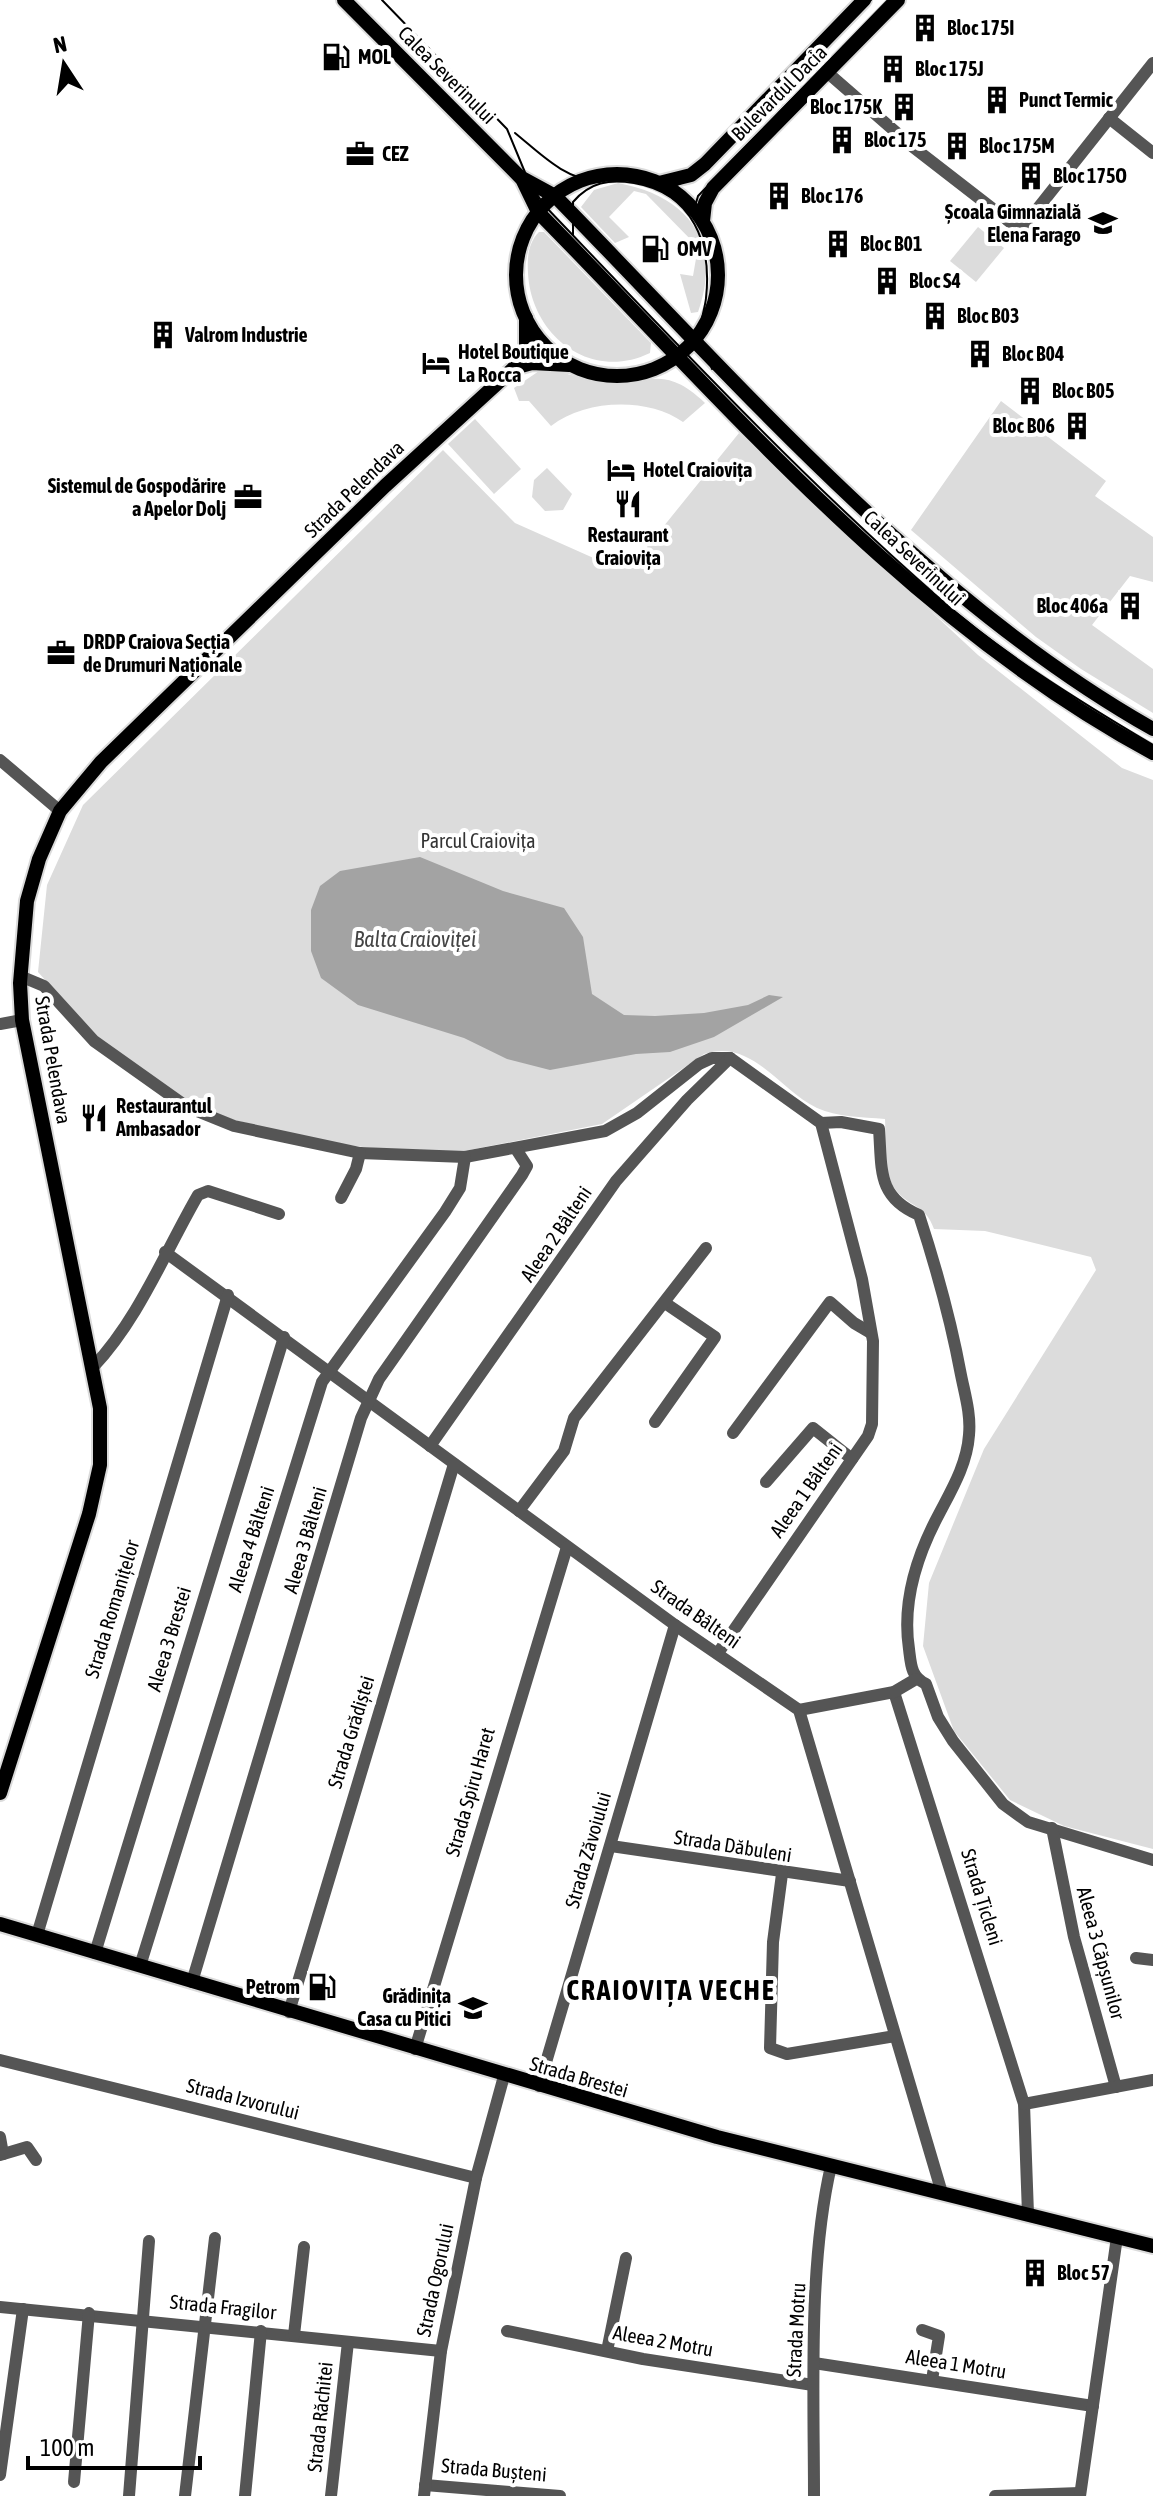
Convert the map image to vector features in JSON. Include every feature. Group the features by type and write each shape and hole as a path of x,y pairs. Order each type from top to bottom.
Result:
{"main road":[{"name":"Calea Severinului","path":"344,0 522,179 555,196 694,340 862,505 955,589 1045,661 1153,729"},
{"name":"Bulevardul Dacia","path":"659,183 691,175 705,164 864,0"},
{"name":"Bulevardul Dacia","path":"703,221 705,203 713,188 898,0"},
{"name":"Bulevardul Dacia","path":"555,196 582,180 605,175 642,177 659,183 689,203 703,221 718,264 713,306 694,340"},
{"name":"Calea Severinului","path":"522,179 538,212 719,401 940,610 1042,686 1153,753"},
{"path":"538,212 555,196"},
{"name":"Strada Pelendava","path":"0,1793 89,1514 100,1465 100,1408 93,1367 22,1020 20,976 27,901 39,859 60,811 134,729 385,486 514,368 526,348 526,318 517,284 517,262 523,238 538,212"},
{"name":"Strada Pelendava","path":"526,318 545,345 573,365"},
{"path":"677,355 694,340"},
{"name":"Strada Pelendava","path":"514,368 532,363 573,365 622,375 652,369 677,355"},
{"name":"Strada Brestei","path":"0,1924 539,2086 831,2166 1153,2246"}],"street":[{"path":"828,73 913,147 1015,226 1023,227 1153,63"},
{"path":"1109,118 1153,153"},
{"path":"0,760 60,811"},
{"path":"20,976 44,986 94,1041 187,1107 234,1126 360,1153 465,1157 605,1131 649,1105 699,1064 712,1058 730,1058 821,1123 869,1125 879,1129 884,1183 890,1198 919,1215 927,1239 970,1413 969,1438 957,1483 922,1549 912,1586 905,1625 916,1679"},
{"path":"0,1024 22,1020"},
{"name":"Aleea 2 Bâlteni","path":"430,1446 616,1181 687,1100 730,1058"},
{"name":"Aleea 1 Bâlteni","path":"718,1653 852,1459 872,1424 871,1333 862,1279 821,1123"},
{"name":"Aleea 3 Bâlteni","path":"192,1982 369,1400 379,1379 522,1175 527,1166 516,1149"},
{"path":"341,1198 356,1169 360,1153"},
{"name":"Aleea 4 Bâlteni","path":"140,1966 322,1382 445,1212 460,1188 465,1157"},
{"path":"93,1367 108,1351 198,1195 204,1192 255,1204 279,1214"},
{"path":"519,1511 564,1451 574,1418 706,1248"},
{"name":"Strada Bâlteni","path":"165,1252 228,1295 567,1547 799,1710"},
{"name":"Strada Romanițelor","path":"37,1935 228,1295"},
{"path":"733,1433 830,1302 871,1333"},
{"path":"655,1422 715,1337 665,1303"},
{"name":"Aleea 3 Brestei","path":"95,1953 284,1337"},
{"path":"766,1482 813,1428 852,1459"},
{"name":"Strada Grădiștei","path":"289,2012 454,1464"},
{"name":"Strada Spiru Haret","path":"415,2049 567,1547"},
{"name":"Strada Zăvoiului","path":"539,2086 675,1625"},
{"path":"916,1679 894,1692 799,1710 942,2193"},
{"path":"916,1679 926,1684 938,1717 953,1741 1003,1804 1028,1822 1153,1860"},
{"name":"Strada Țicleni","path":"894,1692 1024,2104 1028,2214"},
{"name":"Aleea 3 Căpșunilor","path":"1052,1828 1074,1937 1116,2087"},
{"name":"Strada Dăbuleni","path":"611,1846 782,1874 850,1881"},
{"path":"782,1874 773,1942 770,2048 787,2054 895,2036"},
{"path":"1136,1958 1153,1960"},
{"name":"Strada Izvorului","path":"0,2060 476,2178"},
{"name":"Strada Ogorului","path":"425,2490 441,2351 476,2178 504,2076"},
{"path":"1024,2104 1153,2080"},
{"path":"0,2137 2,2155 27,2147 36,2160"},
{"name":"Strada Motru","path":"814,2496 814,2363 820,2261 831,2166"},
{"path":"995,2496 1080,2494 1117,2237"},
{"path":"185,2496 215,2238"},
{"path":"129,2496 149,2241"},
{"path":"294,2335 304,2247"},
{"path":"607,2351 626,2258"},
{"name":"Strada Fragilor","path":"0,2307 89,2313 441,2351"},
{"path":"0,2475 23,2309"},
{"path":"74,2482 89,2313"},
{"path":"922,2330 939,2336 932,2380"},
{"path":"245,2496 261,2331"},
{"name":"Aleea 2 Motru","path":"507,2331 813,2385"},
{"name":"Strada Răchitei","path":"331,2496 348,2342"},
{"name":"Aleea 1 Motru","path":"814,2363 1093,2406"},
{"name":"Strada Bușteni","path":"425,2490 560,2496"}],"green space":[{"path":"618,183 643,189 664,199 681,211 694,226 702,243 706,264 705,287 698,312 691,313 680,274 693,276 698,247 646,194 634,191 609,217 629,237 615,243 581,207 594,190"},
{"path":"978,227 1004,248 976,282 950,261"},
{"path":"539,232 544,232 651,343 650,353 628,360 606,361 586,357 552,333 540,316 528,273 529,251"},
{"path":"542,369 604,381 668,380 691,391 705,403 683,422 652,408 617,404 581,410 551,426 529,401 519,401 514,388"},
{"path":"1001,401 1106,481 1095,496 1153,537 1153,582 1130,576 1092,625 1153,669 1153,713 1036,637 911,530"},
{"path":"475,419 521,469 494,494 448,444"},
{"name":"Parcul Craiovița","path":"739,433 978,655 1122,768 1153,780 1153,1849 1064,1826 1010,1800 954,1731 923,1646 929,1583 984,1449 1096,1270 1091,1257 985,1231 934,1229 926,1214 900,1195 891,1182 886,1155 885,1119 841,1115 817,1108 751,1059 737,1053 721,1051 704,1054 602,1124 464,1151 417,1152 363,1147 325,1142 234,1120 189,1103 95,1036 38,972 47,885 83,805 443,450 515,523 598,560 634,563"},
{"path":"547,468 572,494 563,510 545,511 532,497 534,480"}],"water":[{"name":"Balta Craioviței","path":"420,857 503,891 564,908 583,937 592,994 624,1015 704,1013 748,1005 769,995 783,997 714,1037 670,1052 636,1054 550,1070 507,1059 464,1038 358,1005 321,978 311,951 311,910 320,886 340,871"}],"tram line":[{"path":"382,0 507,129 529,182 544,205 737,406 837,504 887,552 989,639 1153,745"},
{"path":"656,187 669,188 696,177 871,0"},
{"path":"697,223 694,210 698,196 888,0"},
{"path":"515,133 564,171 600,182"},
{"path":"573,235 573,202 586,190 608,182 634,183 654,189 684,210 694,224 706,259 706,298 701,330 712,369"}],"place":[{"name":"Bloc 175I","path":"925,28"},
{"name":"MOL","path":"336,57"},
{"name":"Bloc 175J","path":"893,69"},
{"name":"Punct Termic","path":"997,100"},
{"name":"Bloc 175K","path":"904,107"},
{"name":"Bloc 175","path":"842,140"},
{"name":"Bloc 175M","path":"957,146"},
{"name":"CEZ","path":"360,154"},
{"name":"Bloc 175O","path":"1031,176"},
{"name":"Bloc 176","path":"779,196"},
{"name":"Școala Gimnazială Elena Farago","path":"1103,223"},
{"name":"Bloc B01","path":"838,244"},
{"name":"OMV","path":"655,249"},
{"name":"Bloc S4","path":"887,281"},
{"name":"Bloc B03","path":"935,316"},
{"name":"Valrom Industrie","path":"163,335"},
{"name":"Bloc B04","path":"980,354"},
{"name":"Hotel Boutique La Rocca","path":"436,363"},
{"name":"Bloc B05","path":"1030,391"},
{"name":"Bloc B06","path":"1077,426"},
{"name":"Hotel Craiovița","path":"621,470"},
{"name":"Sistemul de Gospodărire a Apelor Dolj","path":"248,497"},
{"name":"Restaurant Craiovița","path":"628,504"},
{"name":"Bloc 406a","path":"1130,606"},
{"name":"DRDP Craiova Secția de Drumuri Naționale","path":"61,653"},
{"name":"Restaurantul Ambasador","path":"94,1118"},
{"name":"Petrom","path":"322,1987"},
{"name":"Grădinița Casa cu Pitici","path":"473,2008"},
{"name":"Bloc 57","path":"1035,2273"}],"district":[{"name":"CRAIOVIȚA VECHE","path":"671,1990"}]}
